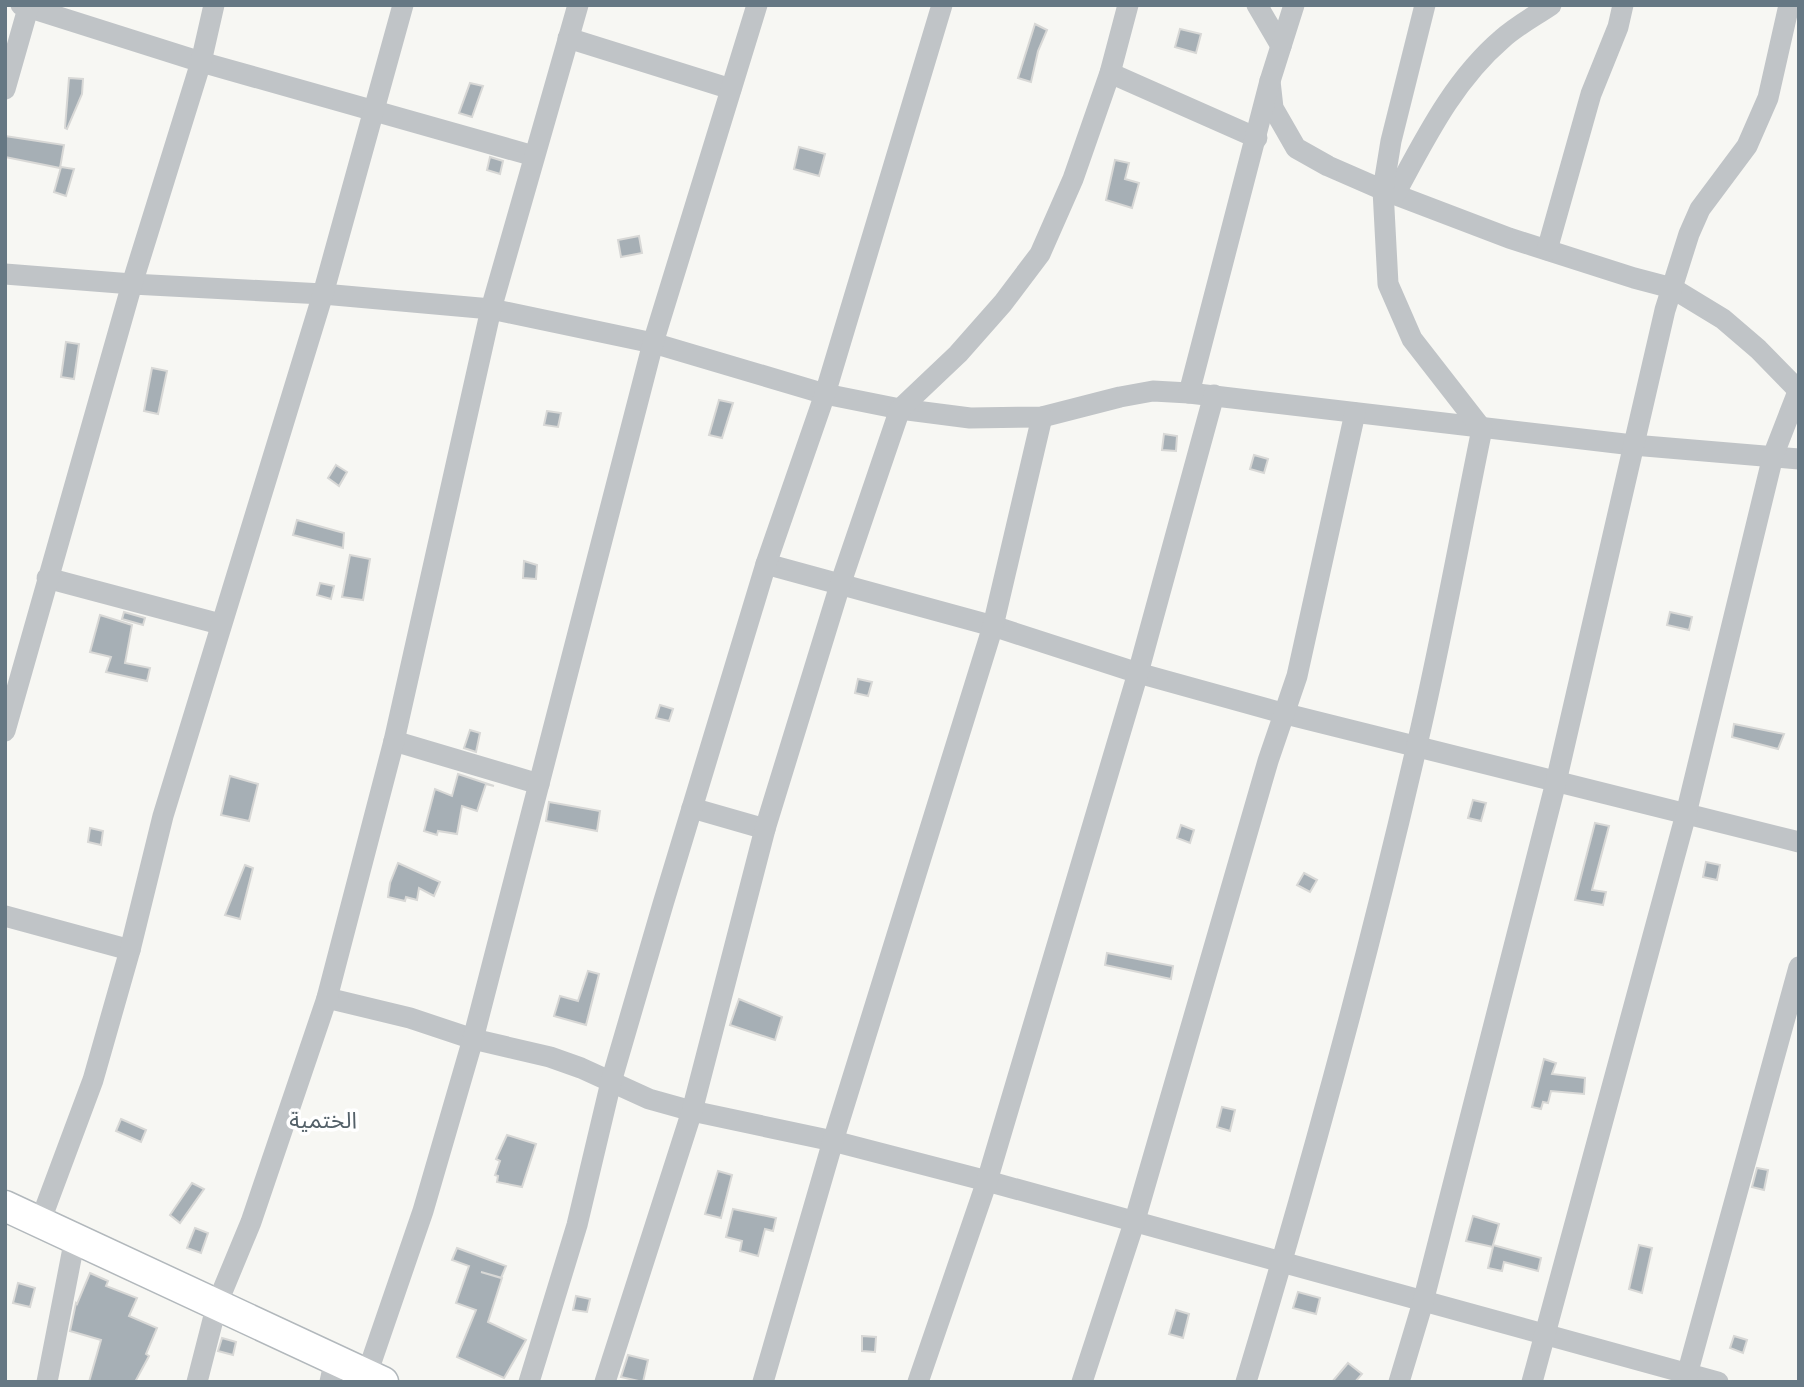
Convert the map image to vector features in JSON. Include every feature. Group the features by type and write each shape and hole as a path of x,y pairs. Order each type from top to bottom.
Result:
{"street":[{"path":"5,732 132,284 201,62 214,5"},
{"path":"40,1222 93,1080 130,950 163,816 323,294 403,5"},
{"path":"197,1382 217,1304 251,1222 327,998 394,741 491,309 578,5"},
{"path":"5,1206 217,1304 333,1370 375,1378 473,1039 653,343 757,5"},
{"path":"529,1382 577,1225 611,1082 692,808 766,564 825,394 942,5"},
{"path":"605,1382 692,1111 765,829 840,585 900,409 958,354 1003,303 1040,254 1073,179 1110,73 1128,5"},
{"path":"1257,5 1281,46"},
{"path":"1189,393 1270,80 1294,5"},
{"path":"1247,1382 1283,1262 1382,892 1417,747 1482,429 1412,339 1388,284 1391,141 1425,5"},
{"path":"1389,192 1446,103 1468,74 1502,38 1551,5"},
{"path":"1547,250 1591,94 1618,27 1623,5"},
{"path":"1399,1382 1423,1301 1556,782 1672,288 1700,209 1747,145 1768,98 1789,5"},
{"path":"5,89 26,6 201,62 534,156"},
{"path":"568,38 731,89"},
{"path":"1110,73 1256,138"},
{"path":"1270,80 1273,108 1296,148 1328,166 1389,192 1547,250 1672,288 1724,319 1799,390 1773,456 1686,814 1532,1382"},
{"path":"5,274 323,294 491,309 653,343 825,394 900,409 970,418 1042,417 1142,393 1189,393 1482,429 1799,459"},
{"path":"918,1382 988,1181 1138,673 1214,395"},
{"path":"1082,1382 1135,1220 1268,761 1286,715 1311,620 1355,413"},
{"path":"763,1382 833,1141 993,626 1042,417"},
{"path":"766,564 993,626 1138,673 1286,715 1799,842"},
{"path":"47,578 220,624"},
{"path":"394,741 539,784"},
{"path":"692,808 765,829"},
{"path":"5,916 130,950"},
{"path":"1687,1378 1799,967"},
{"path":"327,998 410,1018 473,1039 551,1058 581,1068 649,1099 692,1111 833,1141 988,1181 1545,1332 1687,1378 1718,1382"},
{"path":"47,1382 75,1238"}],"building":[{"path":"1035,24 1047,30 1038,51 1031,82 1018,78"},
{"path":"1180,29 1201,34 1196,53 1175,47"},
{"path":"69,78 83,79 82,94 67,129 65,128"},
{"path":"470,83 483,86 472,117 459,113"},
{"path":"5,136 64,145 60,168 5,157"},
{"path":"799,147 825,154 819,176 794,169"},
{"path":"490,157 503,161 500,174 487,170"},
{"path":"1115,160 1129,163 1125,179 1139,183 1132,208 1106,200"},
{"path":"61,167 74,169 66,196 54,192"},
{"path":"639,236 642,253 621,257 618,240"},
{"path":"66,342 79,344 74,379 61,377"},
{"path":"152,368 167,371 158,414 144,411"},
{"path":"719,400 733,403 722,438 709,435"},
{"path":"547,411 561,413 558,427 544,425"},
{"path":"1164,434 1177,436 1176,451 1162,450"},
{"path":"1254,455 1268,459 1264,473 1250,469"},
{"path":"336,465 347,472 339,486 328,478"},
{"path":"297,520 344,533 343,548 293,535"},
{"path":"350,555 370,559 363,600 342,597"},
{"path":"524,561 537,565 536,579 523,578"},
{"path":"320,583 334,586 331,599 317,595"},
{"path":"124,612 145,618 143,625 122,619"},
{"path":"1670,612 1692,617 1689,630 1667,625"},
{"path":"100,615 132,625 125,663 150,668 147,681 106,672 111,657 90,652"},
{"path":"858,679 872,682 868,696 855,693"},
{"path":"660,705 673,709 669,721 656,718"},
{"path":"1734,724 1784,734 1778,749 1732,737"},
{"path":"470,730 480,733 476,752 464,748"},
{"path":"458,774 494,786 486,784 477,811 462,806 457,834 438,831 437,835 424,831 435,789 452,796"},
{"path":"230,776 258,784 249,821 221,815"},
{"path":"1473,800 1486,803 1481,821 1468,818"},
{"path":"549,802 600,811 597,831 546,821"},
{"path":"1595,823 1609,826 1592,890 1606,892 1603,905 1575,900"},
{"path":"1181,825 1194,830 1190,843 1177,838"},
{"path":"90,828 103,831 101,845 88,842"},
{"path":"1706,862 1720,865 1717,880 1703,877"},
{"path":"398,863 440,882 434,896 419,888 417,900 406,897 405,901 388,897"},
{"path":"245,865 253,868 240,919 225,915"},
{"path":"1304,873 1317,880 1310,892 1297,885"},
{"path":"1107,953 1173,966 1171,979 1105,965"},
{"path":"588,971 599,974 586,1025 554,1016 560,996 578,1001"},
{"path":"739,999 782,1017 775,1040 730,1025"},
{"path":"1544,1059 1556,1063 1552,1074 1585,1078 1584,1094 1551,1091 1548,1103 1543,1102 1541,1109 1532,1107"},
{"path":"1222,1107 1235,1110 1230,1131 1217,1127"},
{"path":"121,1119 146,1130 141,1142 116,1131"},
{"path":"507,1135 536,1144 522,1187 497,1182 498,1176 495,1175 500,1161 496,1159"},
{"path":"1757,1168 1768,1170 1764,1190 1752,1187"},
{"path":"718,1171 732,1175 721,1218 705,1214"},
{"path":"192,1183 204,1189 180,1223 170,1215"},
{"path":"733,1209 776,1218 773,1231 765,1229 758,1256 740,1251 742,1241 726,1237"},
{"path":"1473,1216 1499,1224 1493,1245 1541,1258 1538,1271 1504,1262 1502,1271 1488,1268 1493,1247 1466,1241"},
{"path":"195,1228 208,1233 201,1253 187,1248"},
{"path":"1639,1245 1652,1248 1642,1293 1629,1289"},
{"path":"457,1248 506,1266 488,1322 526,1340 504,1378 457,1357 476,1310 456,1303 469,1266 452,1260"},
{"path":"90,1273 108,1281 106,1286 137,1298 129,1316 157,1328 146,1354 149,1356 135,1382 89,1382 101,1340 70,1331 76,1303"},
{"path":"18,1283 35,1288 30,1307 13,1303"},
{"path":"1298,1292 1320,1298 1316,1314 1293,1308"},
{"path":"576,1296 590,1299 587,1312 573,1310"},
{"path":"1176,1310 1189,1314 1183,1338 1169,1334"},
{"path":"862,1336 876,1337 875,1352 862,1351"},
{"path":"1734,1336 1747,1340 1743,1353 1730,1348"},
{"path":"222,1338 236,1342 233,1355 218,1351"},
{"path":"628,1355 648,1360 643,1382 621,1377"},
{"path":"1348,1363 1362,1374 1355,1382 1332,1382"}],"district":[{"name":"الختمية","path":"323,1119"}]}
